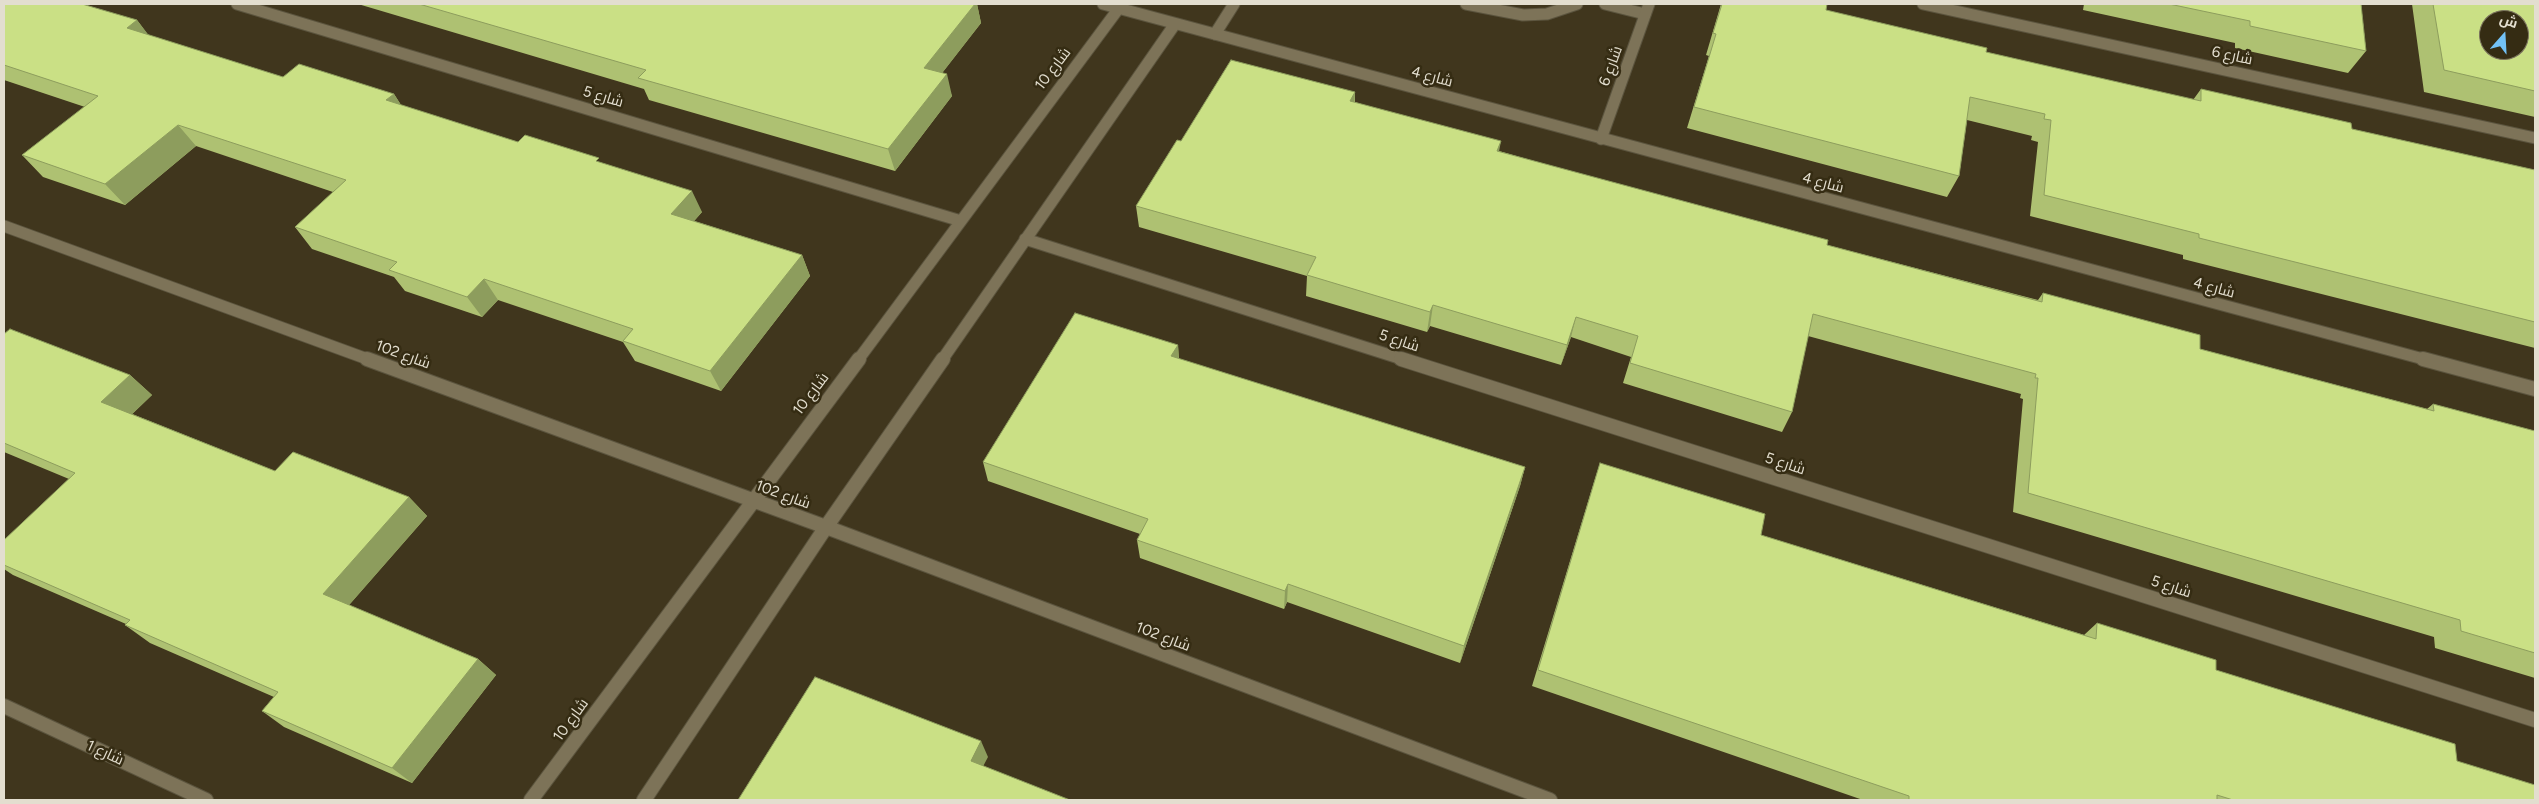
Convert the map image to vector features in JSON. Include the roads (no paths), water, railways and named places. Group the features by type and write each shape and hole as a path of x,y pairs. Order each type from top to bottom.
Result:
{"street":[{"name":"شارع 5","path":"237,4 961,221"},
{"name":"شارع 4","path":"1104,4 2535,389"},
{"path":"1215,34 1234,4"},
{"path":"1466,4 1523,15 1547,14 1577,4"},
{"path":"1605,4 1647,9"},
{"name":"شارع 6","path":"1923,4 2535,138"},
{"name":"شارع 10","path":"532,800 752,500 1119,8"},
{"name":"شارع 6","path":"1601,138 1647,9"},
{"path":"644,800 826,527 1175,24"},
{"name":"شارع 102","path":"4,226 826,527 1550,800"},
{"name":"شارع 5","path":"1026,239 2535,720"},
{"name":"شارع 1","path":"6,710 206,800"}]}
